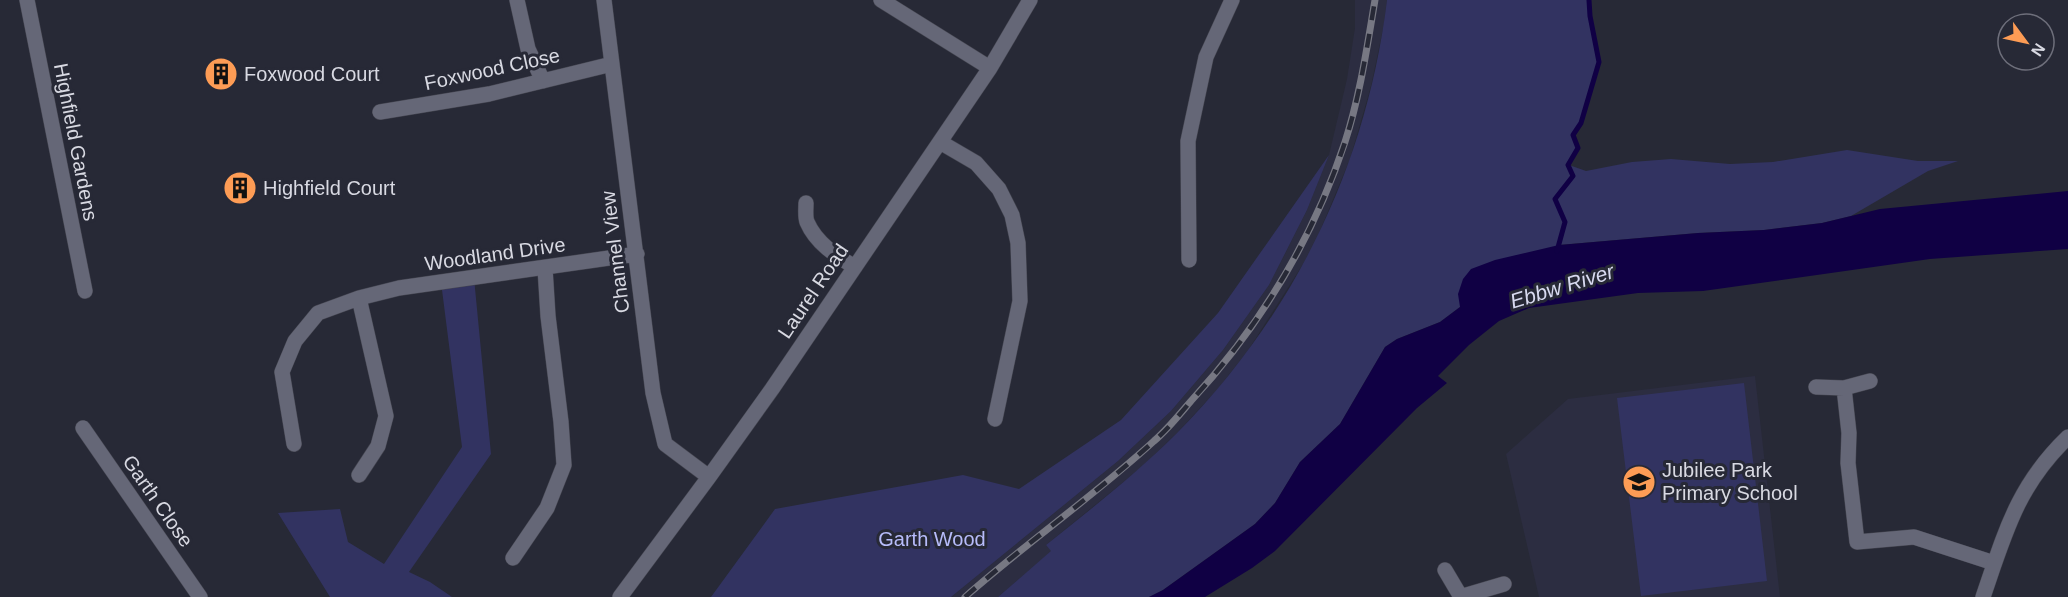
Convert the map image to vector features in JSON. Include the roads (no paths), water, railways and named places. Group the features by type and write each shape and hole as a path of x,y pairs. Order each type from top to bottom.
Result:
{"street":[{"name":"Highfield Gardens","path":"27,0 85,291"},
{"path":"517,0 528,49 543,81"},
{"name":"Channel View","path":"604,0 653,393 665,444 709,477"},
{"path":"881,0 990,68"},
{"name":"Laurel Road","path":"620,597 709,477 855,267 990,68 1030,0"},
{"path":"1189,260 1188,141 1206,57 1232,0"},
{"name":"Foxwood Close","path":"380,112 489,94 612,64"},
{"path":"940,142 976,163 999,189 1012,215 1018,243 1020,301 995,419"},
{"path":"806,203 806,221 819,241 834,255 855,267"},
{"name":"Woodland Drive","path":"294,444 282,372 295,341 318,313 359,298 399,288 637,254"},
{"path":"513,558 547,508 564,465 545,268"},
{"path":"359,298 386,416 378,446 359,475"},
{"path":"1816,387 1844,388 1870,381"},
{"path":"1844,388 1849,433 1848,463 1857,542 1914,537 1994,563"},
{"name":"Garth Close","path":"83,428 200,597"},
{"path":"1983,597 2005,530 2025,490 2040,467 2068,437"},
{"path":"1445,570 1460,597 1504,584"}],"water":[{"name":"Ebbw River","path":"2068,191 2068,249 1930,259 1703,291 1638,293 1529,308 1499,321 1469,345 1438,376 1447,383 1417,408 1275,551 1205,597 1149,597 1163,590 1255,524 1275,503 1300,462 1340,424 1385,347 1397,339 1440,322 1460,307 1458,294 1463,279 1471,269 1495,260 1559,245 1698,233 1764,230 1822,223 1880,209"}],"waterway":[{"path":"1557,251 1565,222 1555,199 1573,176 1568,165 1578,148 1573,135 1581,123 1599,62 1589,0"}],"railway":[{"path":"965,597 1108,481 1159,436 1216,372 1262,312 1300,247 1332,178 1355,107 1375,0"}],"place":[{"name":"Foxwood Court","path":"221,74"},
{"name":"Highfield Court","path":"240,188"},
{"name":"Jubilee Park Primary School","path":"1639,482"}],"park label":[{"name":"Garth Wood","path":"932,539"}]}
